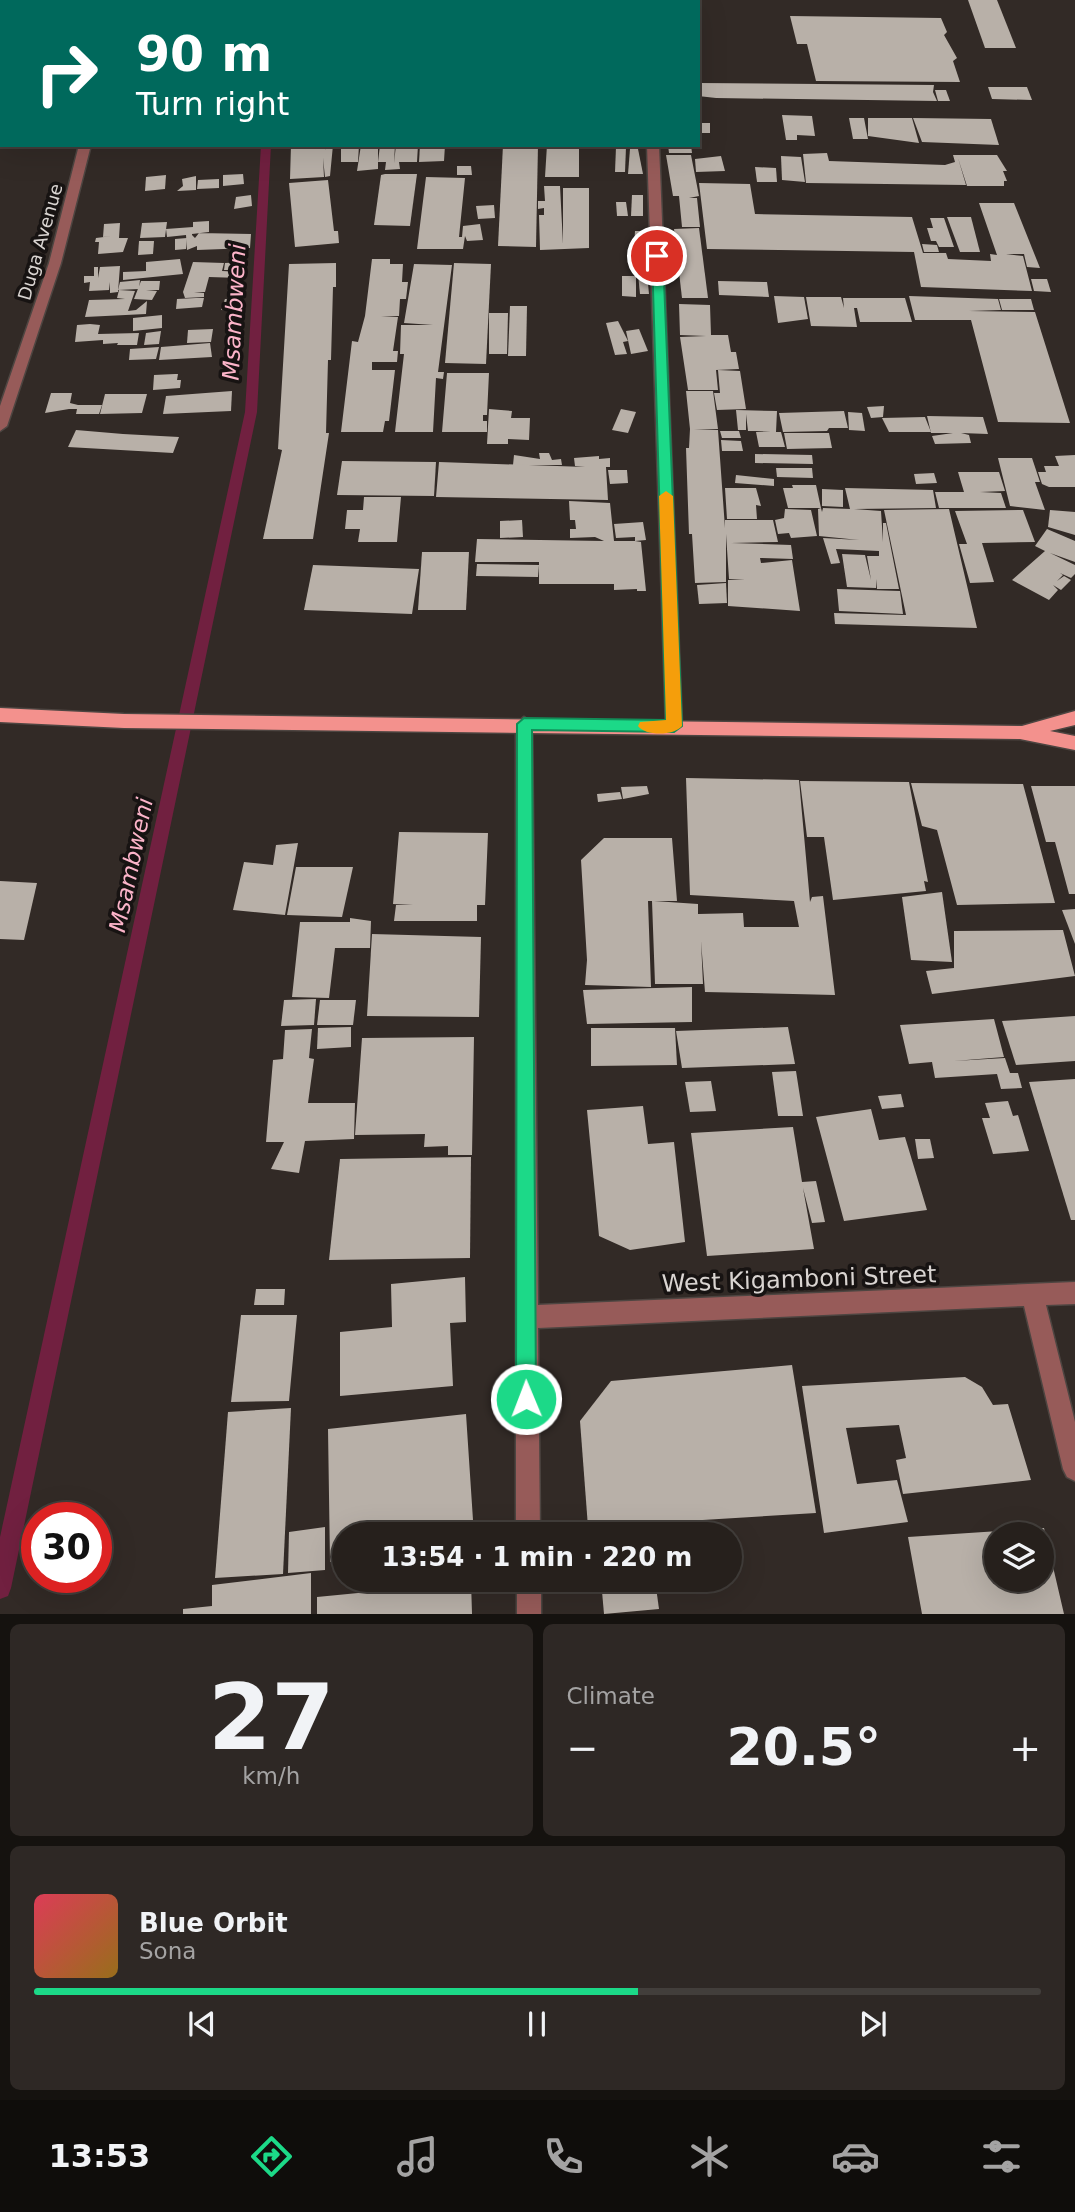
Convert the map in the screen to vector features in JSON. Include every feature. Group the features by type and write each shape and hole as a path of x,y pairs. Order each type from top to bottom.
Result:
{"main road":[{"path":"0,715 124,721 1020,732 1075,743"},
{"path":"1020,732 1075,718"}],"street":[{"name":"Duga Avenue","path":"0,426 55,263 84,147"},
{"path":"653,147 674,726"},
{"path":"524,724 528,1522"},
{"name":"West Kigamboni Street","path":"525,1317 1075,1293"},
{"path":"1032,1295 1075,1469"},
{"path":"529,1592 529,1614"}],"building":[{"path":"968,0 997,0 1016,48 985,48"},
{"path":"790,16 941,18 947,32 944,35 957,58 953,61 960,82 816,81 807,44 797,44"},
{"path":"700,83 934,85 933,92 937,101 700,96"},
{"path":"988,87 1027,87 1032,100 992,99"},
{"path":"935,90 946,90 950,101 938,101"},
{"path":"782,115 812,116 815,136 797,135 797,140 786,140"},
{"path":"849,118 864,118 868,139 853,139"},
{"path":"868,118 912,118 919,143 868,136"},
{"path":"913,118 991,119 999,145 922,142"},
{"path":"700,123 710,123 710,133 700,133"},
{"path":"291,147 325,147 325,150 326,147 333,147 330,176 325,177 323,158 324,177 290,179"},
{"path":"359,147 358,162 341,162 341,148"},
{"path":"361,147 378,147 378,169 357,171"},
{"path":"380,147 395,147 394,163 396,147 418,147 417,162 399,162 400,169 385,170 386,162 378,162"},
{"path":"420,147 445,147 444,161 419,162"},
{"path":"503,147 538,147 536,247 498,246"},
{"path":"547,147 579,147 579,177 545,177"},
{"path":"616,147 626,147 625,172 615,172"},
{"path":"668,147 691,147 692,153 669,153"},
{"path":"630,149 638,149 643,174 628,174"},
{"path":"827,153 829,161 945,165 955,162 953,155 997,155 1007,171 1003,171 1007,181 1004,181 1004,186 967,186 958,158 966,185 806,183 803,154"},
{"path":"666,155 691,155 699,196 689,198 697,198 700,227 682,227 679,196 673,196"},
{"path":"721,156 725,171 696,172 695,159"},
{"path":"781,156 801,157 805,182 782,180"},
{"path":"457,166 471,166 472,175 457,175"},
{"path":"755,167 776,168 777,182 757,182"},
{"path":"243,174 244,184 223,186 223,175"},
{"path":"417,174 410,226 374,225 381,175"},
{"path":"166,175 165,189 145,191 146,177"},
{"path":"196,176 196,190 177,191 183,186 182,179"},
{"path":"426,177 465,178 459,237 462,237 463,226 480,224 483,240 467,241 465,236 463,249 417,249"},
{"path":"219,179 219,188 197,189 198,180"},
{"path":"328,180 334,231 338,231 339,243 295,247 289,183"},
{"path":"699,183 750,184 755,214 912,217 923,253 946,253 948,259 991,261 990,254 997,255 979,203 1014,203 1040,268 1027,267 1024,254 1006,254 1023,256 1032,291 921,287 914,252 707,249"},
{"path":"544,186 560,186 563,244 563,188 589,188 589,248 540,250 539,215 544,215 544,208 538,209 538,201 545,201"},
{"path":"251,195 252,206 234,209 236,197"},
{"path":"632,195 643,195 643,216 631,216"},
{"path":"616,202 626,202 628,216 617,216"},
{"path":"494,205 495,218 478,219 476,206"},
{"path":"947,217 971,217 980,252 960,252"},
{"path":"930,218 944,218 954,247 939,247 936,241 931,241 927,228 933,228"},
{"path":"209,221 209,232 200,233 251,234 250,248 197,250 197,246 187,250 186,235 167,237 166,229 193,227 193,222"},
{"path":"167,222 165,237 140,238 142,223"},
{"path":"120,223 119,238 128,238 123,252 98,254 99,242 95,242 96,238 112,236 103,237 104,224"},
{"path":"699,228 708,298 682,298 674,229"},
{"path":"635,231 644,231 647,254 634,249"},
{"path":"187,238 186,249 175,250 175,239"},
{"path":"139,241 154,241 153,254 138,255"},
{"path":"922,244 937,245 939,252 924,252"},
{"path":"180,259 183,274 123,280 123,272 146,271 146,262"},
{"path":"372,259 390,259 390,264 403,264 402,282 408,282 406,299 400,299 399,316 381,316 398,317 393,351 398,351 397,362 372,362 372,370 395,370 389,421 385,421 383,432 341,432 352,341 358,342 365,316"},
{"path":"193,262 224,263 222,271 242,272 240,278 209,277 205,292 194,292 204,293 204,297 185,298 183,292"},
{"path":"246,262 245,270 224,270 225,263"},
{"path":"336,263 331,360 328,360 326,433 329,433 313,539 263,539 282,450 278,449 289,264"},
{"path":"454,263 491,264 486,364 445,363"},
{"path":"414,264 452,265 438,372 444,372 443,379 436,378 433,432 395,432 404,354 400,354 401,325 433,325 404,323"},
{"path":"120,266 118,292 110,293 110,282 109,290 89,291 90,282 84,283 84,276 94,276 94,267 98,267 98,278 100,267"},
{"path":"647,273 649,294 640,294 638,274"},
{"path":"622,276 636,276 636,297 622,296"},
{"path":"1031,279 1047,279 1051,292 1034,291"},
{"path":"140,280 139,289 118,290 120,282"},
{"path":"141,281 160,281 159,290 146,290 157,291 152,300 134,299"},
{"path":"718,281 767,282 769,297 719,295"},
{"path":"119,290 135,291 128,311 136,310 147,301 146,314 85,317 89,300 125,299 117,298"},
{"path":"774,296 804,297 808,319 778,323"},
{"path":"909,296 998,299 1001,310 969,311 1035,312 1070,423 998,422 971,320 915,320"},
{"path":"806,297 841,297 844,308 843,298 905,298 912,322 860,322 857,308 854,308 857,327 811,326"},
{"path":"204,298 202,307 176,309 177,299"},
{"path":"225,299 242,300 237,311 221,310"},
{"path":"999,299 1031,299 1034,310 1002,310"},
{"path":"679,304 710,305 711,335 728,335 731,352 736,352 739,369 716,370 718,390 688,390 680,337 706,336 680,335"},
{"path":"510,306 527,306 526,356 508,356"},
{"path":"489,313 508,313 507,354 489,354"},
{"path":"162,315 162,328 133,331 133,318"},
{"path":"618,321 628,341 623,342 627,354 615,355 606,323"},
{"path":"77,325 100,325 98,334 139,333 137,345 103,344 103,340 75,342"},
{"path":"213,329 211,342 187,343 188,330"},
{"path":"639,329 648,351 631,354 626,331"},
{"path":"161,331 159,344 144,345 146,333"},
{"path":"210,343 212,357 159,360 161,347"},
{"path":"159,347 156,359 129,360 130,349"},
{"path":"718,370 740,371 746,409 717,410 714,393 720,393"},
{"path":"447,373 489,373 487,415 483,415 483,421 487,421 487,432 442,432"},
{"path":"178,374 177,380 181,380 180,388 153,390 154,375"},
{"path":"232,391 231,411 163,414 166,396"},
{"path":"686,391 713,391 718,429 694,430 718,430 725,528 725,520 773,520 778,542 731,543 791,545 793,559 760,558 761,563 792,560 800,611 728,606 728,580 745,579 729,579 726,534 726,582 695,583 692,534 689,534 686,448 689,448 690,429"},
{"path":"51,393 72,393 70,403 78,405 102,405 99,414 76,414 77,409 45,413"},
{"path":"105,394 147,394 142,413 100,414"},
{"path":"884,406 883,417 871,418 867,407"},
{"path":"489,409 512,411 511,418 530,418 529,440 508,439 508,444 487,444"},
{"path":"621,409 636,412 628,433 612,430"},
{"path":"736,410 777,411 776,432 781,432 785,447 759,447 756,432 771,431 748,431 746,414 746,430 738,430"},
{"path":"844,411 848,428 829,428 827,431 783,432 779,413"},
{"path":"848,412 862,413 865,431 849,430"},
{"path":"927,416 983,417 988,434 961,433 969,435 971,443 935,444 932,436 953,433 931,433"},
{"path":"925,417 931,432 889,432 882,418"},
{"path":"76,430 179,437 173,453 68,447"},
{"path":"720,431 739,431 741,438 722,438"},
{"path":"784,433 829,433 832,448 787,449"},
{"path":"721,440 741,441 743,451 722,451"},
{"path":"539,453 549,453 552,460 561,459 562,465 513,465 514,455 540,459"},
{"path":"755,454 812,455 813,464 755,463"},
{"path":"1075,455 1075,487 1049,487 1042,484 1038,472 1046,472 1044,466 1059,466 1055,456"},
{"path":"599,456 599,459 610,458 610,467 606,467 608,500 436,497 439,462 585,467 575,466 574,458"},
{"path":"998,458 1032,458 1040,482 1035,482 1045,510 1010,506"},
{"path":"342,461 436,462 434,496 337,495"},
{"path":"776,468 812,468 813,478 777,477"},
{"path":"608,470 627,470 628,483 610,484"},
{"path":"958,472 999,472 1005,491 980,492 1001,493 1006,508 939,508 935,492 964,492"},
{"path":"934,473 937,483 916,484 914,474"},
{"path":"736,475 774,479 774,486 735,483"},
{"path":"792,485 816,485 821,508 788,508 783,488 793,488"},
{"path":"725,488 756,488 761,506 756,505 757,519 727,519"},
{"path":"845,488 933,490 936,508 854,509 881,511 883,542 883,523 886,523 899,589 877,589 876,579 876,588 847,587 842,554 865,555 871,580 867,556 879,556 879,551 836,549 840,563 831,564 823,538 859,540 819,536 818,509 821,508 822,512 823,508 850,509"},
{"path":"822,489 843,490 843,507 822,506"},
{"path":"364,497 401,497 397,542 358,542 360,529 345,529 347,510 363,510"},
{"path":"569,501 610,503 614,541 641,542 646,591 614,590 614,584 539,584 539,562 475,562 477,539 604,541 595,537 570,538 570,529 576,529 575,520 570,520"},
{"path":"785,509 811,510 817,536 791,538 789,533 778,534 775,520 784,518"},
{"path":"949,509 977,628 835,624 834,613 906,615 884,510"},
{"path":"1023,510 1035,542 982,543 994,582 970,583 959,544 967,544 955,511"},
{"path":"1050,510 1075,512 1075,535 1048,527"},
{"path":"522,520 523,537 500,538 500,521"},
{"path":"643,522 646,540 635,541 635,537 616,538 614,524"},
{"path":"1047,529 1075,541 1075,562 1050,553 1075,565 1075,574 1071,578 1060,573 1063,575 1057,581 1064,576 1071,580 1061,590 1053,585 1058,590 1049,600 1012,580 1045,551 1035,546"},
{"path":"422,552 469,552 466,610 418,610"},
{"path":"477,564 539,565 538,577 476,576"},
{"path":"313,565 419,569 412,614 304,610"},
{"path":"726,583 727,603 699,604 697,585"},
{"path":"837,589 900,591 903,614 839,611"},
{"path":"686,778 799,780 810,902 812,897 823,896 835,995 705,992 701,941 703,984 655,984 652,901 648,901 651,987 585,985 587,960 581,860 604,838 672,838 677,901 654,901 698,904 698,914 743,913 744,927 799,927 794,901 690,895"},
{"path":"800,781 909,782 928,882 924,881 926,891 833,900 824,837 807,837"},
{"path":"911,783 1023,784 1055,903 957,905 937,830 922,826"},
{"path":"647,786 649,794 623,799 621,787"},
{"path":"1031,786 1075,786 1075,894 1069,894 1055,842 1046,842"},
{"path":"620,792 622,799 598,802 597,794"},
{"path":"399,832 488,833 485,905 477,905 477,921 394,921 396,905 413,905 393,904"},
{"path":"298,843 285,915 233,910 244,862 273,865 276,845"},
{"path":"296,867 353,867 342,917 287,915"},
{"path":"0,881 37,883 24,940 0,939"},
{"path":"942,892 952,962 911,960 902,897"},
{"path":"1075,909 1075,944 1062,910"},
{"path":"350,918 371,921 370,948 335,948 329,998 292,997 300,922 350,922"},
{"path":"1063,930 1075,976 932,994 926,971 954,968 954,931"},
{"path":"372,934 481,937 479,1017 367,1016"},
{"path":"692,987 692,1022 587,1024 583,990"},
{"path":"316,999 314,1025 281,1026 284,1000"},
{"path":"320,1000 356,1000 353,1025 317,1025"},
{"path":"1075,1016 1075,1061 1016,1065 1002,1021"},
{"path":"994,1019 1004,1057 954,1061 1005,1058 1010,1073 1018,1073 1022,1088 1001,1089 997,1074 935,1078 932,1062 909,1064 900,1025"},
{"path":"351,1027 351,1047 317,1049 318,1028"},
{"path":"788,1027 795,1064 682,1068 676,1031"},
{"path":"591,1028 675,1028 677,1065 591,1066"},
{"path":"312,1029 309,1058 314,1059 308,1103 355,1103 354,1139 305,1141 299,1173 271,1169 284,1142 266,1142 273,1060 283,1059 285,1030"},
{"path":"474,1037 472,1155 448,1155 448,1146 424,1147 425,1134 355,1135 362,1038"},
{"path":"796,1071 803,1116 778,1116 772,1072"},
{"path":"1075,1079 1075,1220 1071,1220 1029,1082"},
{"path":"711,1081 716,1111 690,1112 685,1082"},
{"path":"901,1094 904,1107 882,1109 878,1096"},
{"path":"1008,1101 1013,1116 1018,1115 1029,1151 993,1154 982,1118 990,1118 985,1103"},
{"path":"643,1106 648,1144 674,1142 685,1242 630,1250 599,1236 587,1110"},
{"path":"871,1109 879,1140 905,1137 927,1210 844,1221 816,1117"},
{"path":"793,1127 802,1182 816,1181 825,1222 812,1223 803,1188 814,1249 707,1256 691,1133"},
{"path":"915,1139 930,1139 934,1158 918,1159"},
{"path":"471,1157 470,1258 329,1260 340,1159"},
{"path":"465,1277 466,1322 450,1323 453,1386 340,1396 340,1332 392,1327 391,1284"},
{"path":"256,1289 285,1289 284,1305 254,1305"},
{"path":"241,1315 297,1315 289,1401 231,1402"},
{"path":"792,1365 816,1513 669,1522 588,1522 580,1421 611,1381"},
{"path":"965,1377 982,1387 993,1405 1008,1404 1031,1480 903,1494 896,1460 906,1458 899,1425 846,1428 857,1484 897,1480 908,1522 824,1533 802,1386"},
{"path":"291,1408 283,1574 215,1578 228,1412"},
{"path":"466,1414 473,1522 332,1522 330,1562 328,1429"},
{"path":"325,1527 325,1570 288,1573 289,1532"},
{"path":"984,1532 984,1592 1054,1592 1054,1571 1064,1614 922,1614 908,1537"},
{"path":"311,1573 311,1614 183,1614 183,1609 212,1606 212,1585"},
{"path":"368,1592 471,1592 472,1614 317,1614 317,1597"},
{"path":"602,1592 657,1592 659,1609 604,1614"}],"waterway":[{"name":"Msambweni","path":"0,1588 251,412 266,147"}],"slow traffic":[{"path":"645,726 674,726 666,496"}],"route":[{"path":"526,1399 524,724 674,726 657,256"}]}
